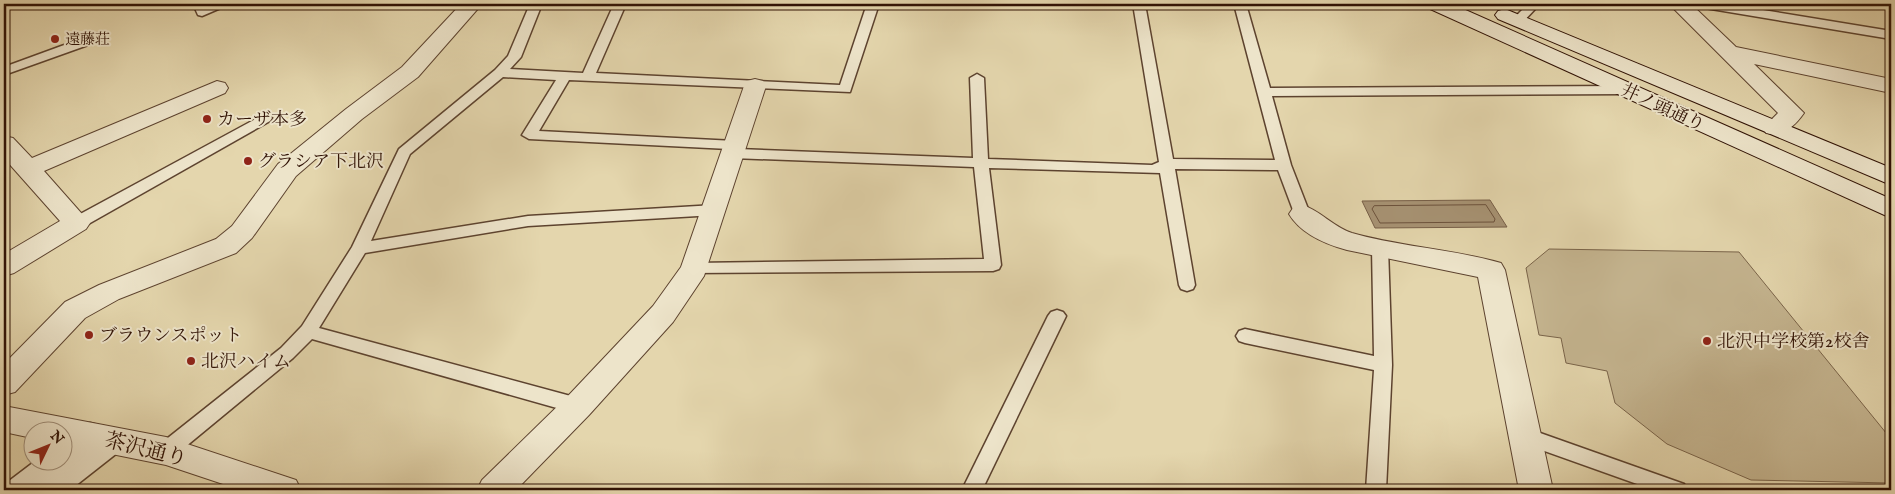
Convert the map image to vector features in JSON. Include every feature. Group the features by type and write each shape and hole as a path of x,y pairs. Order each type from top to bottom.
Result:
{"street":[{"path":"4,383 75,310 109,292 226,246 242,232 287,170 354,114 410,72 472,4"},
{"name":"井ノ頭通り","path":"1434,4 1891,209"},
{"name":"井ノ頭通り","path":"1478,4 1523,12 1775,128 1891,177"},
{"path":"1679,4 1792,113 1775,128"},
{"path":"1729,52 1891,86"},
{"path":"494,490 578,406 664,314 694,269 716,210 733,149 755,86"},
{"path":"28,169 217,88"},
{"path":"4,143 77,223 4,266"},
{"path":"1302,214 1310,224 1328,234 1347,241 1491,270 1536,490"},
{"name":"茶沢通り","path":"4,419 166,451 284,490"},
{"path":"72,452 104,438"},
{"path":"20,490 43,472"}],"lane":[{"path":"199,4 202,12 224,4"},
{"path":"166,451 287,353 308,331 360,248 404,152 500,73 514,57 536,4"},
{"path":"588,76 620,4"},
{"path":"500,73 845,89 873,4"},
{"path":"1139,4 1187,285"},
{"path":"1240,4 1284,165 1302,214"},
{"path":"1705,4 1891,35"},
{"path":"4,71 97,37"},
{"path":"566,76 529,135 981,164 1155,170 1166,164 1284,165"},
{"path":"694,269 993,265 981,164 977,78"},
{"path":"1265,92 1626,90"},
{"path":"77,223 265,118"},
{"path":"360,248 528,221 716,210"},
{"path":"1376,490 1383,365 1380,248"},
{"path":"972,490 1056,316"},
{"path":"308,331 578,406"},
{"path":"1245,336 1383,365"},
{"path":"1526,436 1676,490"},
{"path":"56,490 104,438"}],"shaded area":[{"path":"1549,249 1739,252 1891,439 1891,483 1751,480 1667,444 1615,403 1607,371 1566,363 1561,338 1539,335 1526,268"}],"water":[{"path":"1490,200 1507,227 1375,228 1362,201"}],"place":[{"name":"遠藤荘","path":"55,39"},
{"name":"カーザ本多","path":"207,119"},
{"name":"グラシア下北沢","path":"248,161"},
{"name":"ブラウンスポット","path":"89,335"},
{"name":"北沢中学校第2校舎","path":"1707,341"},
{"name":"北沢ハイム","path":"191,361"}]}
